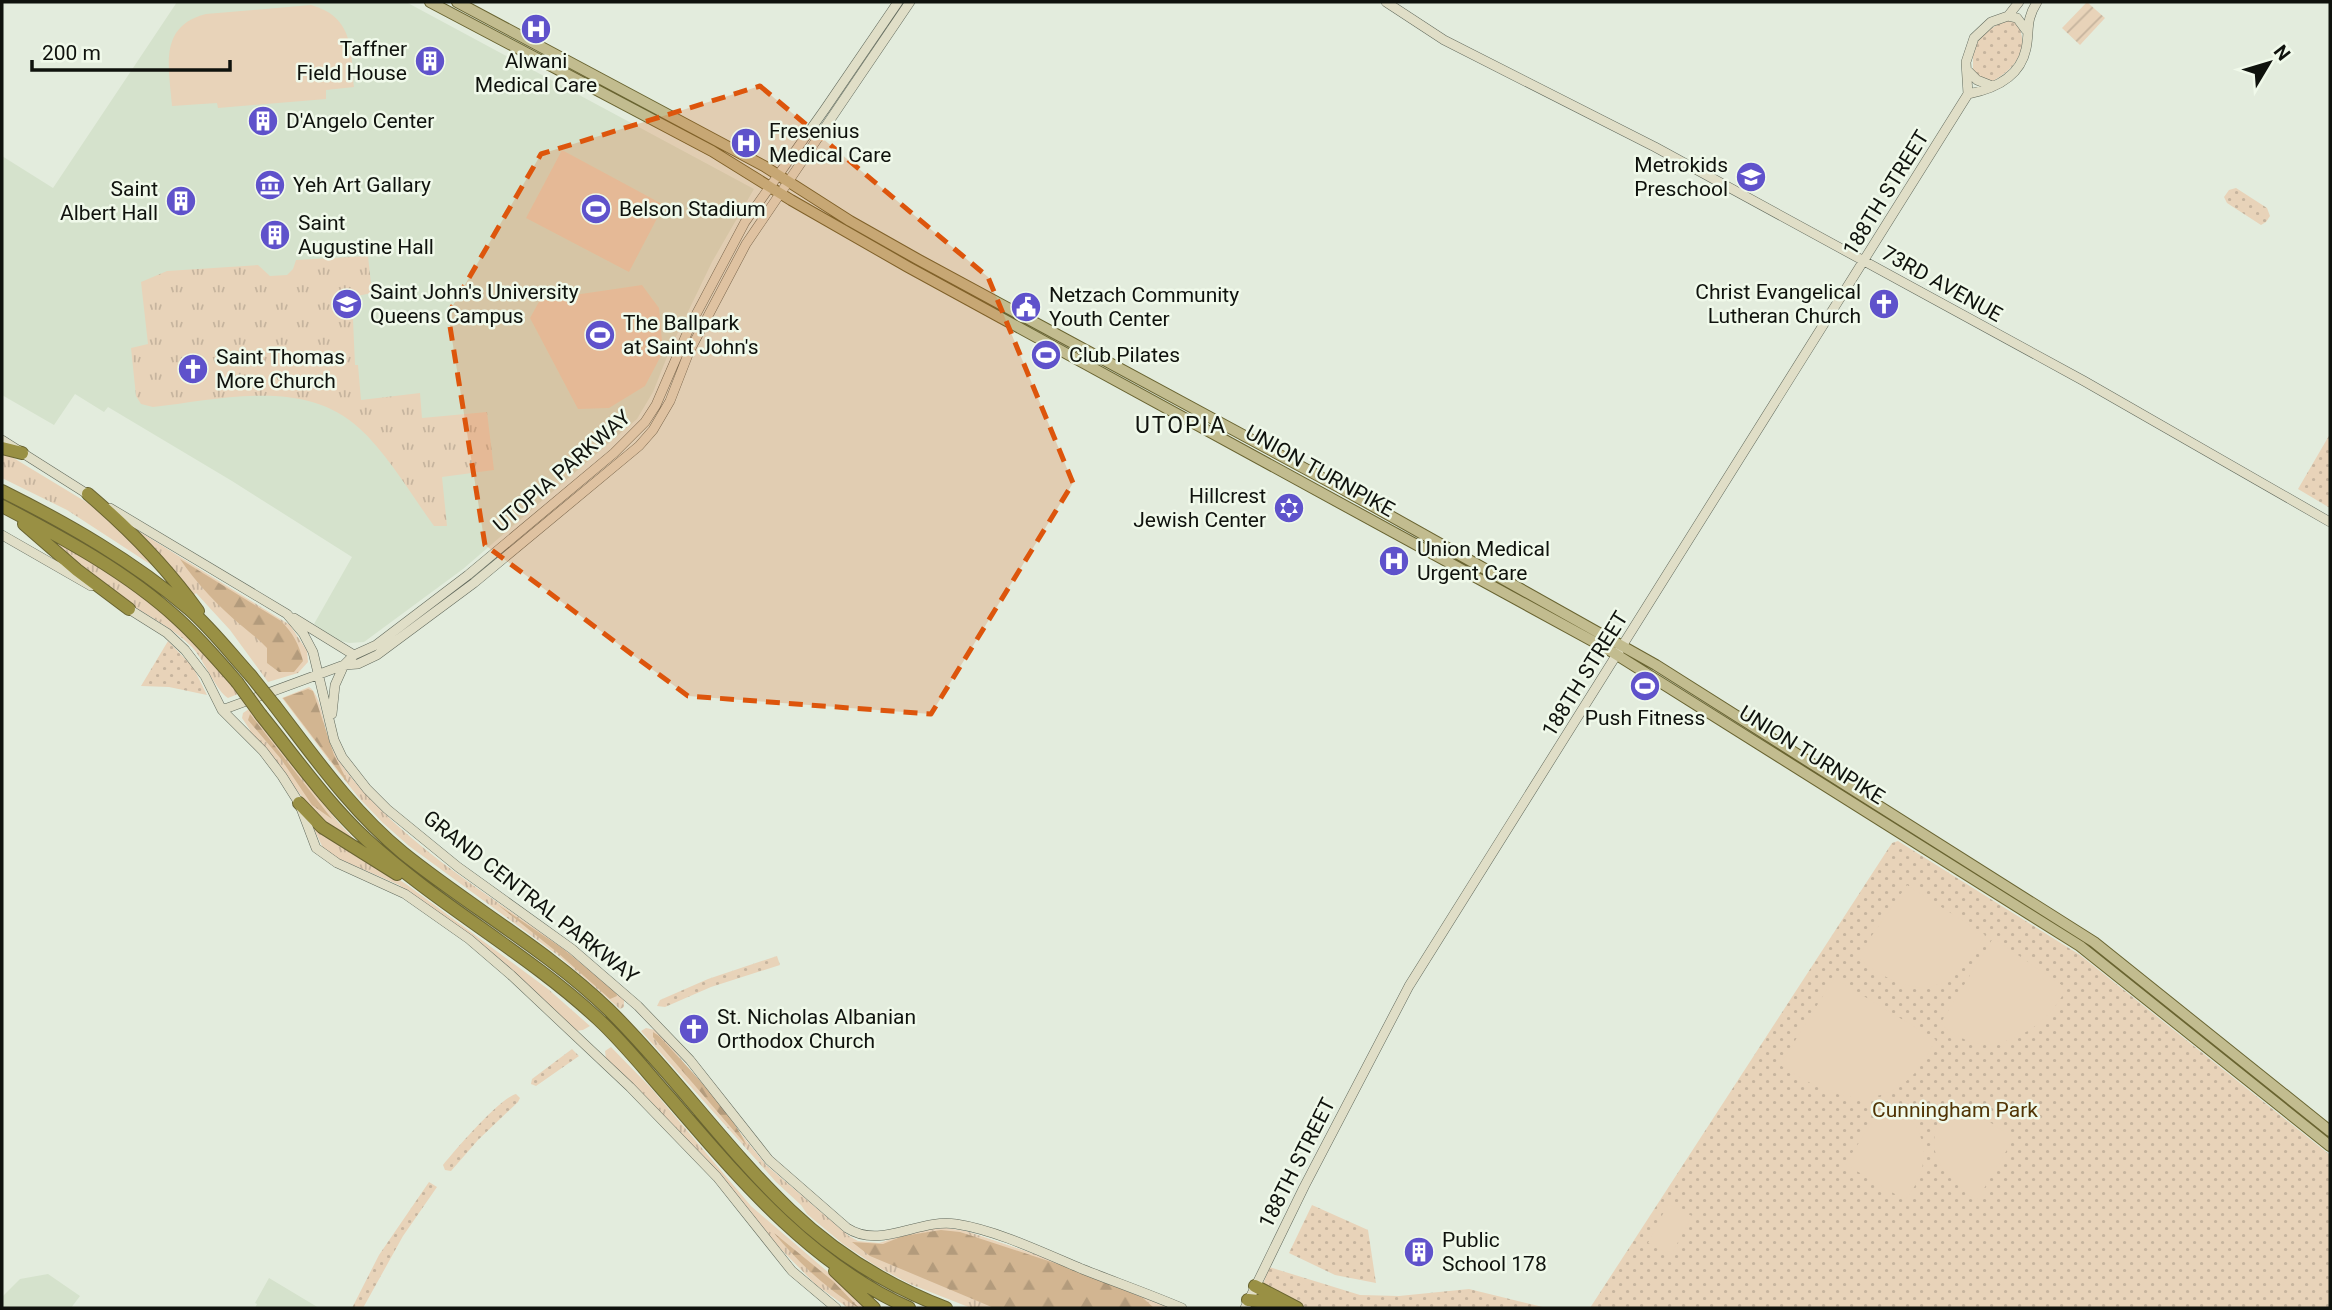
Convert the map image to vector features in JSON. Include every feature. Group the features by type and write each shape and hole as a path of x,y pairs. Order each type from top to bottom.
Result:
{"highway":[{"path":"2,447 22,453"},
{"name":"GRAND CENTRAL PARKWAY","path":"2,491 77,530 115,554 190,610 251,676 329,777 372,826 404,854 547,959 609,1010 628,1040 748,1188 816,1250 855,1278 909,1308"},
{"path":"88,494 111,513 178,586 219,640"},
{"path":"2,506 77,570 129,609"},
{"name":"GRAND CENTRAL PARKWAY","path":"2,506 74,545 148,594 201,641 336,807 366,839 402,870 504,944 628,1040 790,1210 826,1240 900,1289 946,1308"},
{"path":"299,803 322,827 504,944"},
{"path":"816,1250 874,1308"},
{"path":"1255,1286 1297,1308"},
{"path":"1247,1304 1268,1302 1281,1308"}],"main road":[{"name":"UNION TURNPIKE","path":"430,2 712,151 774,190 1049,345 1621,650 2080,946 2330,1146"},
{"name":"UNION TURNPIKE","path":"457,2 752,159 850,221 919,260 1332,484 1621,650 2094,942 2330,1130"},
{"name":"UTOPIA PARKWAY","path":"783,179 898,2"},
{"name":"UTOPIA PARKWAY","path":"344,665 354,655 376,645 468,575 638,430 656,405 680,347 745,222 783,179 910,2"},
{"name":"73RD AVENUE","path":"1386,2 1444,40 1655,147 2215,454 2330,522"},
{"path":"2008,16 2019,2"},
{"path":"2026,30 2017,18 2008,16 1991,22 1978,33 1970,47 1966,70 1968,94 2003,82 2016,71 2026,46 2026,30 2037,2"},
{"path":"1966,70 1977,80 1992,86"},
{"name":"188TH STREET","path":"1255,1286 1409,986 1968,94"},
{"name":"UTOPIA PARKWAY","path":"222,710 344,665 358,664 377,655 474,583 639,446 653,430 670,401 689,352 716,296 774,190"},
{"name":"GRAND CENTRAL PARKWAY","path":"2,440 287,614 303,633 313,652 334,740 342,757 387,808 458,867 572,949 638,1006 690,1060 769,1160 854,1233 877,1237 912,1227 954,1223 1045,1253 1182,1308"},
{"path":"2,535 129,609 167,633 186,650 205,676 222,710 263,751 299,803 316,848 337,863 405,894 468,939 511,975 630,1087 717,1177 792,1271 836,1308"},
{"path":"287,614 354,655"},
{"path":"334,740 331,706 335,685 344,665"},
{"path":"1247,1304 1255,1286"}],"highlighted area":[{"path":"760,86 988,277 1073,483 931,714 688,696 485,545 448,314 541,154"}],"shaded area":[{"name":"Saint John's University Queens Campus","path":"177,2 406,2 754,189 712,262 671,347 653,392 637,419 463,569 364,642 349,643 337,640 314,624 352,557 108,407 104,412 75,394 54,425 2,395 2,156 53,188"},
{"path":"48,1274 80,1296 71,1308 2,1308 2,1297 20,1279"},
{"path":"269,1278 319,1308 255,1308 255,1303"}],"green space":[{"path":"2087,2 2105,18 2080,45 2062,28"},
{"path":"311,5 325,10 343,26 350,48 354,87 326,90 326,99 218,108 217,103 172,106 170,50 173,38 180,28 191,20 206,14"},
{"path":"2007,19 2017,23 2021,32 2022,49 2019,56 2008,70 1993,81 1980,79 1973,69 1973,55 1980,35"},
{"name":"Belson Stadium","path":"562,150 664,205 629,272 526,218"},
{"path":"2236,188 2267,208 2270,216 2266,222 2261,225 2227,203 2224,197 2229,190"},
{"path":"368,256 372,293 352,297 355,365 358,365 361,400 420,393 422,418 487,412 494,470 442,477 447,526 434,526 399,475 369,438 337,412 313,402 287,397 233,397 153,407 141,404 136,396 131,348 148,344 141,282 167,271 258,265 270,276 287,275 296,260"},
{"name":"The Ballpark at Saint John's","path":"642,285 659,308 663,352 645,386 609,408 578,409 530,318 540,300"},
{"path":"2330,434 2330,508 2298,489"},
{"path":"2,451 106,514 153,566 67,510 2,478"},
{"path":"124,522 290,625 307,651 308,662 298,673 268,682 230,630 196,593 192,597"},
{"path":"51,539 109,574 164,613 208,656 238,694 228,698 224,695 192,647 165,626 108,590 50,541"},
{"path":"180,559 281,621 300,649 303,661 294,672 279,672 267,663 267,648 217,603"},
{"path":"168,641 193,667 207,695 169,687 141,686"},
{"path":"309,687 316,696 329,741 338,759 376,805 435,857 595,973 624,999 624,1007 620,1009 559,956 409,846 383,823 359,798 282,698"},
{"path":"308,689 313,691 334,755 350,786 283,698"},
{"path":"249,709 356,841 354,845 310,807 249,732 242,718 243,713"},
{"path":"250,714 332,819 312,805 281,759 248,720"},
{"path":"313,827 318,827 406,884 548,989 590,1026 575,1031 430,907 399,885 337,858 323,848"},
{"name":"Cunningham Park","path":"1898,841 2080,955 2330,1155 2330,1308 1590,1308 1892,843"},
{"path":"1907,885 1985,935 1958,972 1944,982 1928,987 1912,987 1895,981 1857,957"},
{"path":"497,904 562,948 616,992 617,996 610,999"},
{"path":"1993,938 2066,988 2052,1010 2031,1029 2006,1041 1979,1044 1964,1039 1940,1024"},
{"path":"777,956 780,965 711,987 665,1007 657,1006 660,1000 708,979"},
{"path":"1834,978 1936,1040 1916,1072 1896,1088 1862,1098 1846,1096 1812,1084 1780,1065"},
{"path":"646,1028 655,1030 669,1044 766,1165 858,1241 879,1243 920,1230 946,1228 966,1231 1070,1266 1169,1308 971,1308 910,1284 876,1266 843,1244 807,1214 776,1182 641,1031"},
{"path":"653,1032 719,1103 747,1146 653,1037"},
{"path":"611,1047 651,1088 751,1206 870,1308 848,1308 816,1285 771,1239 738,1196 606,1059 605,1051"},
{"path":"572,1049 579,1056 536,1086 531,1084 532,1079"},
{"path":"516,1094 520,1098 518,1102 478,1140 451,1171 445,1170 443,1165 478,1125"},
{"path":"1953,1098 2014,1138 1976,1202 1950,1177 1936,1155 1936,1130"},
{"path":"1886,1101 1911,1121 1923,1145 1921,1172 1905,1200 1845,1164"},
{"path":"429,1182 437,1187 403,1236 363,1308 352,1308 379,1255"},
{"path":"1668,1204 1692,1216 1671,1255 1648,1243"},
{"path":"1312,1205 1368,1230 1376,1283 1335,1275 1289,1253"},
{"path":"941,1230 960,1232 1082,1272 1143,1298 1154,1308 994,1308 870,1256 852,1242 883,1244 903,1236"},
{"path":"774,1233 833,1281 859,1308 813,1274"},
{"path":"1269,1267 1360,1295 1399,1296 1469,1289 1547,1308 1255,1308"}],"place":[{"name":"Alwani Medical Care","path":"536,29"},
{"name":"Taffner Field House","path":"430,61"},
{"name":"D'Angelo Center","path":"263,121"},
{"name":"Fresenius Medical Care","path":"746,143"},
{"name":"Metrokids Preschool","path":"1751,177"},
{"name":"Yeh Art Gallary","path":"270,185"},
{"name":"Saint Albert Hall","path":"181,201"},
{"name":"Belson Stadium","path":"596,209"},
{"name":"Saint Augustine Hall","path":"275,235"},
{"name":"Saint John's University Queens Campus","path":"347,304"},
{"name":"Christ Evangelical Lutheran Church","path":"1884,304"},
{"name":"Netzach Community Youth Center","path":"1026,307"},
{"name":"The Ballpark at Saint John's","path":"600,335"},
{"name":"Club Pilates","path":"1046,355"},
{"name":"Saint Thomas More Church","path":"193,369"},
{"name":"Hillcrest Jewish Center","path":"1289,508"},
{"name":"Union Medical Urgent Care","path":"1394,561"},
{"name":"Push Fitness","path":"1645,686"},
{"name":"St. Nicholas Albanian Orthodox Church","path":"694,1029"},
{"name":"Public School 178","path":"1419,1252"}],"district":[{"name":"UTOPIA","path":"1181,425"}]}
